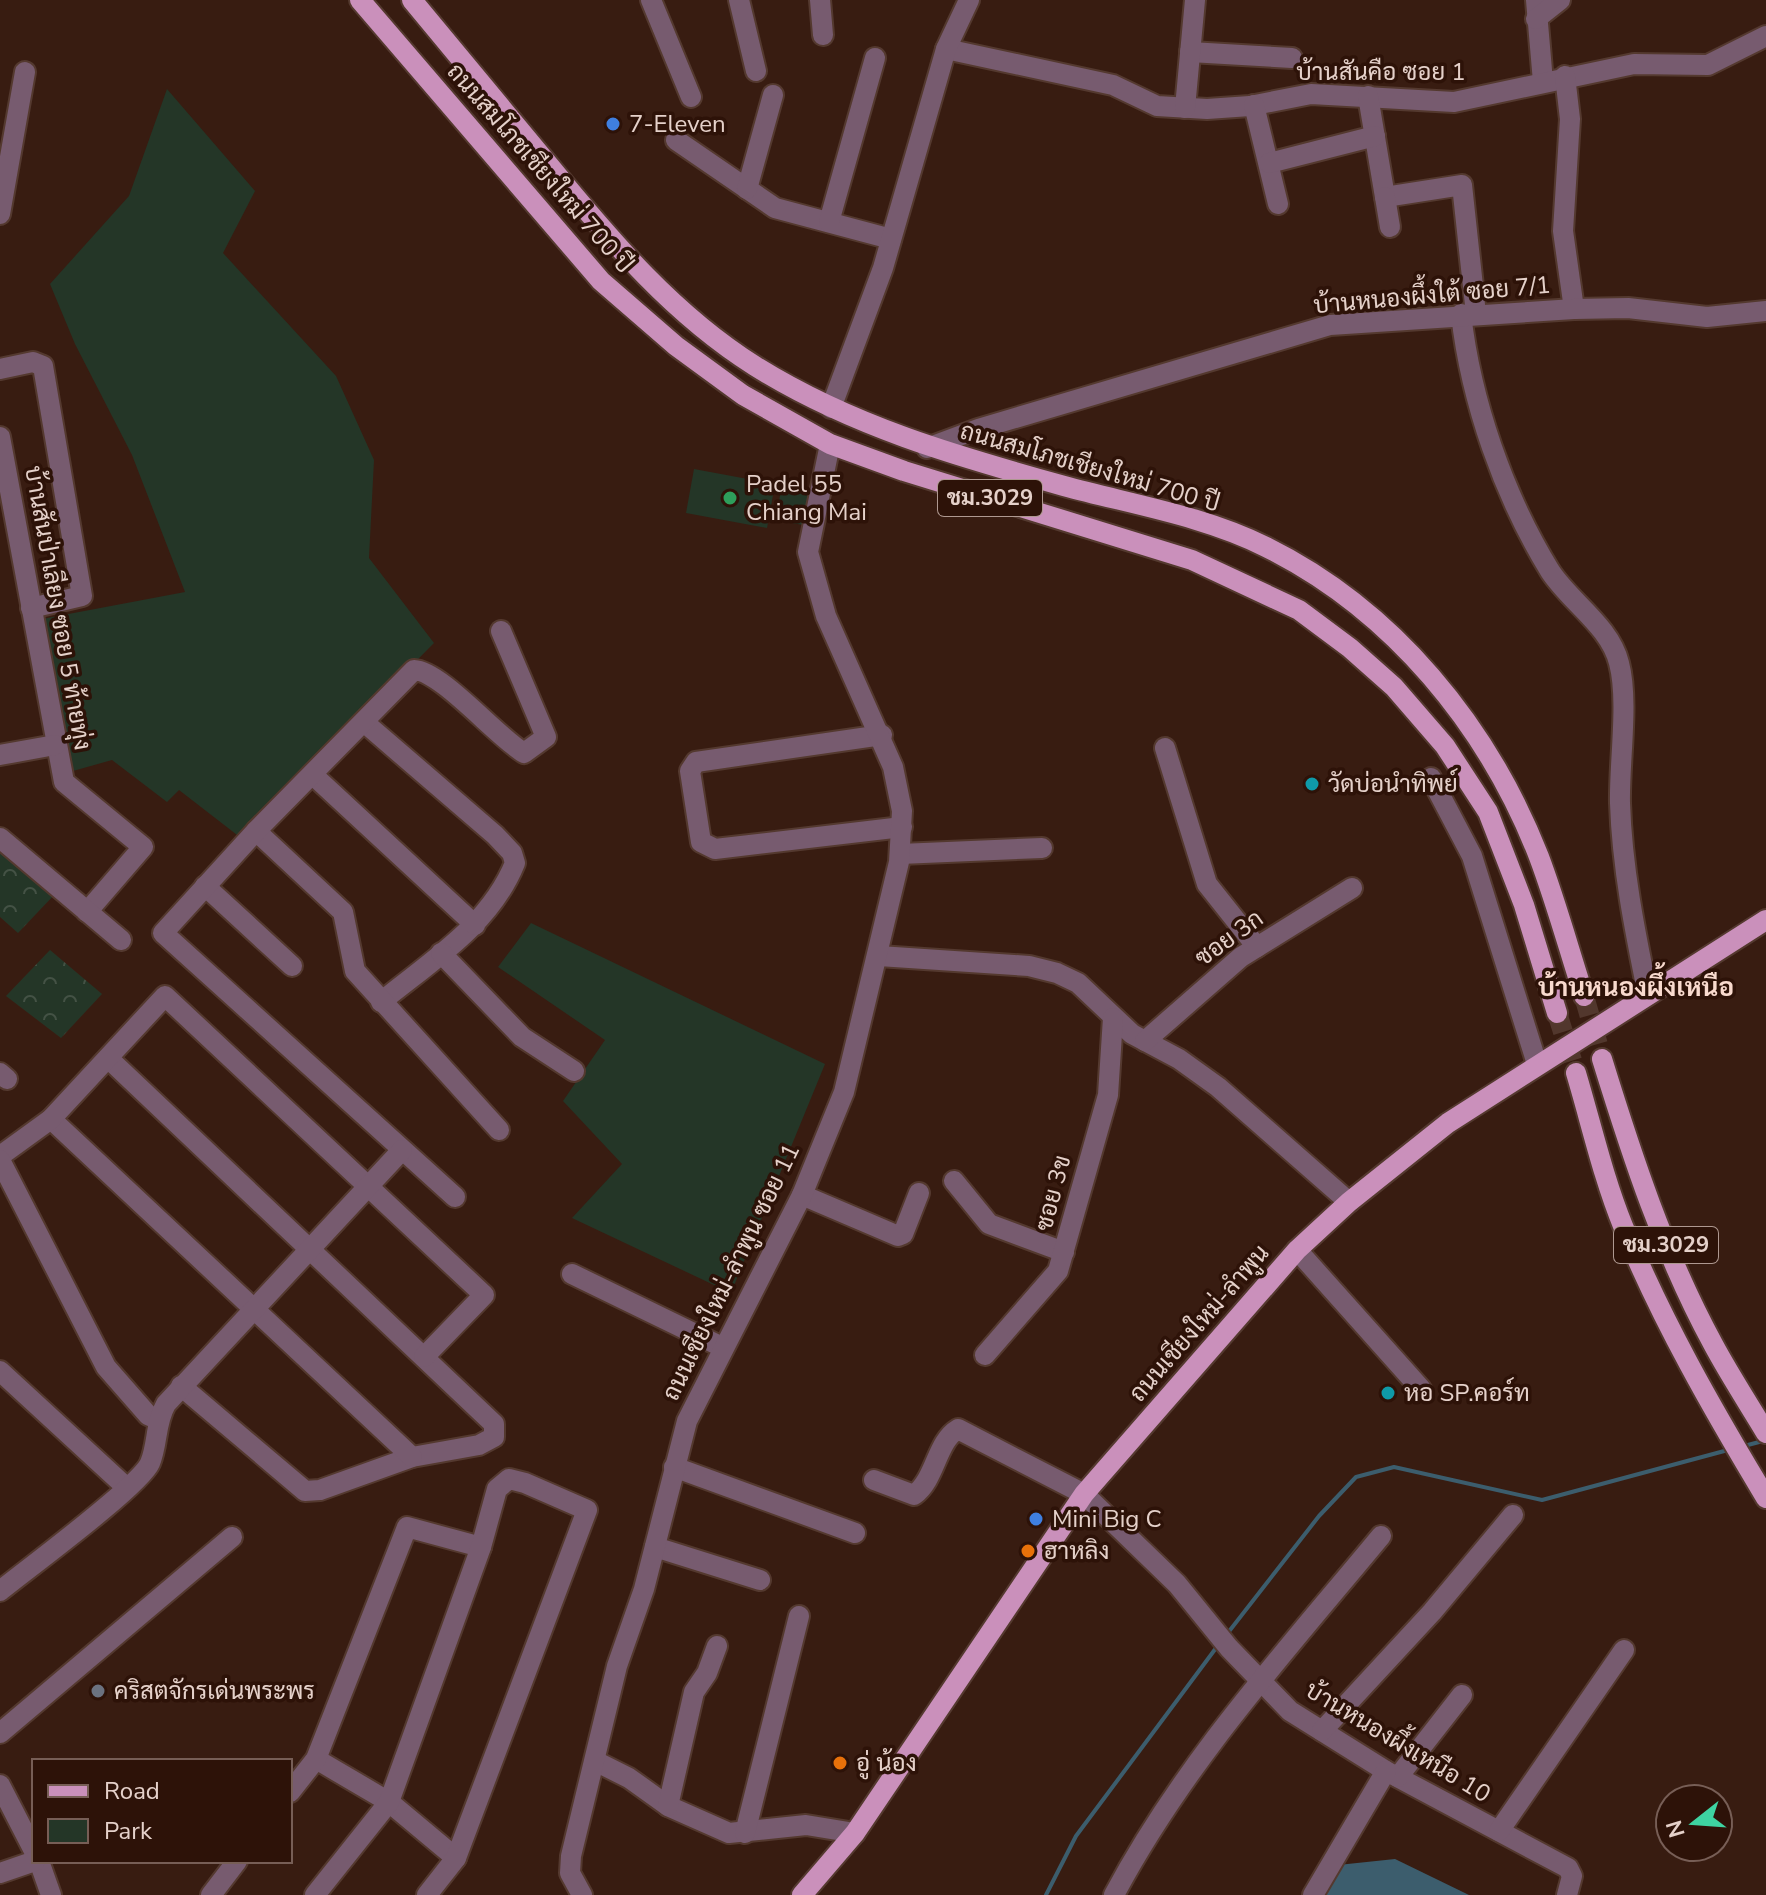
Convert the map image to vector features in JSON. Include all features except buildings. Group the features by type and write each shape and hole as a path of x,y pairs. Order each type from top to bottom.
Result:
{"main road":[{"name":"ถนนสมโภชเชียงใหม่ 700 ปี","path":"360,0 601,281 676,346 743,395 830,444 904,471 1192,560 1299,610 1350,648 1394,687 1445,746 1488,812 1524,905 1557,1013"},
{"name":"ถนนสมโภชเชียงใหม่ 700 ปี","path":"412,0 624,256 687,315 753,365 831,408 927,448 1214,527 1265,546 1344,593 1407,650 1449,698 1496,766 1538,856 1584,996"},
{"name":"ถนนเชียงใหม่-ลำพูน","path":"802,1895 855,1833 1084,1494 1297,1250 1349,1202 1448,1123 1766,920"},
{"name":"ชม.3029","path":"1602,1059 1635,1166 1672,1260 1712,1343 1762,1426"},
{"name":"ชม.3029","path":"1576,1073 1622,1223 1696,1381 1766,1498"}],"street":[{"path":"651,0 691,97"},
{"path":"739,0 756,71"},
{"path":"820,0 823,35"},
{"path":"831,408 891,239 946,49 969,0"},
{"path":"1185,108 1195,0"},
{"path":"1543,82 1536,10 1560,0"},
{"name":"บ้านสันคือ ซอย 1","path":"946,49 1113,85 1157,106 1185,108 1254,105 1311,94 1454,102 1565,76 1634,64 1708,65 1766,36"},
{"path":"1190,52 1292,58"},
{"path":"829,222 875,58"},
{"path":"0,214 25,72"},
{"path":"1565,76 1570,119 1563,231 1574,309"},
{"path":"747,189 773,95"},
{"path":"1368,96 1390,227"},
{"path":"1254,105 1278,204"},
{"path":"1269,163 1375,136"},
{"path":"676,140 775,208 891,239"},
{"path":"1385,197 1462,185 1468,314 1465,356 1485,423 1524,526 1553,575 1609,641 1619,663 1620,804 1628,888 1648,995"},
{"name":"บ้านหนองผึ้งใต้ ซอย 7/1","path":"927,448 978,429 1330,325 1574,309 1628,308 1707,317 1766,311"},
{"path":"0,369 33,362 43,366 82,596 31,608"},
{"name":"บ้านสันป่าเลียง ซอย 5 ท้ายทุ่ง","path":"0,437 64,782 143,847 87,912"},
{"name":"ถนนเชียงใหม่-ลำพูน ซอย 11","path":"582,1895 570,1873 571,1856 617,1666 655,1547 690,1411 802,1195 844,1092 879,956 900,854 902,827 893,767 882,735 826,616 808,552 830,444"},
{"path":"455,1197 163,933 256,831 414,670 434,676 488,727 524,753 546,737 501,631"},
{"path":"365,723 512,853 515,863 493,905 475,925 381,1002"},
{"path":"882,735 696,762 690,771 701,842 715,849 902,827"},
{"path":"0,755 55,745"},
{"path":"1165,748 1207,884 1257,947"},
{"path":"313,775 475,925"},
{"path":"1431,778 1472,856 1537,1064"},
{"path":"256,831 343,912 355,971 499,1130"},
{"path":"0,838 121,940"},
{"path":"900,854 1042,848"},
{"path":"205,886 292,966"},
{"name":"ซอย 3ก","path":"1145,1041 1257,947 1352,888"},
{"path":"441,953 522,1037 574,1071"},
{"path":"879,956 1029,966 1057,973 1078,983 1113,1018 1218,1087 1349,1202"},
{"path":"157,1419 148,1415 106,1367 0,1158 51,1119 165,996 484,1295 424,1357"},
{"name":"ซอย 3ข","path":"985,1355 1058,1271 1108,1095 1113,1018"},
{"path":"109,1059 494,1424 494,1437 479,1445 412,1457 320,1490 305,1491 181,1386"},
{"path":"51,1119 412,1457"},
{"path":"0,1591 127,1488 149,1464 157,1419 181,1386 402,1150"},
{"path":"954,1181 989,1224 1064,1252"},
{"path":"802,1195 898,1236 909,1222 919,1193"},
{"path":"1297,1250 1421,1389"},
{"path":"572,1274 722,1347"},
{"path":"0,1371 127,1488"},
{"name":"บ้านหนองผึ้งเหนือ 10","path":"874,1480 901,1493 914,1495 929,1478 950,1434 958,1429 1084,1494 1177,1584 1229,1648 1290,1711 1392,1774 1571,1871 1567,1895"},
{"path":"674,1467 855,1533"},
{"path":"315,1895 389,1802 481,1547 497,1489 509,1479 587,1510 456,1858 427,1895"},
{"path":"1322,1731 1432,1612 1513,1515"},
{"path":"292,1789 316,1759 407,1527 481,1547"},
{"path":"1114,1895 1152,1828 1260,1682 1381,1536"},
{"path":"0,1733 232,1537"},
{"path":"655,1547 760,1580"},
{"path":"745,1833 799,1616"},
{"path":"668,1806 694,1692 707,1673 717,1646"},
{"path":"1499,1831 1624,1650"},
{"path":"1313,1895 1392,1774 1462,1695"},
{"path":"316,1759 389,1802 456,1858"},
{"path":"595,1761 629,1778 668,1806 729,1833 806,1825 855,1833"},
{"path":"0,1785 32,1847"},
{"path":"0,1873 32,1863"},
{"path":"38,1863 51,1895"},
{"path":"211,1895 235,1863"}],"green space":[{"path":"167,89 255,191 223,253 336,376 374,460 369,558 434,643 241,838 179,790 167,802 112,760 73,771 42,619 185,592 132,455 75,344 50,284 129,196"},
{"name":"Padel 55 Chiang Mai","path":"694,469 775,484 767,528 686,513"},
{"path":"782,483 809,488 803,525 776,520"},
{"path":"0,850 55,894 18,933 0,917"},
{"path":"531,923 825,1064 731,1293 572,1218 622,1164 563,1101 605,1040 498,967"},
{"path":"50,950 102,994 61,1038 6,996"}],"water":[{"path":"1395,1859 1469,1895 1321,1895 1338,1865"}],"waterway":[{"path":"1744,1446 1763,1441"},
{"path":"1227,1634 1319,1516 1356,1477 1394,1467 1542,1500 1728,1450"},
{"path":"1046,1895 1076,1836 1219,1644"}],"tunnel":[{"path":"1584,996 1602,1059"},
{"path":"1557,1013 1576,1073"}],"place":[{"name":"7-Eleven","path":"613,124"},
{"name":"Padel 55 Chiang Mai","path":"730,498"},
{"name":"วัดบ่อนำทิพย์","path":"1312,784"},
{"name":"หอ SP.คอร์ท","path":"1388,1393"},
{"name":"Mini Big C","path":"1036,1519"},
{"name":"ฮาหลิง","path":"1028,1551"},
{"name":"คริสตจักรเด่นพระพร","path":"98,1691"},
{"name":"อู่ น้อง","path":"840,1763"}],"district":[{"name":"บ้านหนองผึ้งเหนือ","path":"1636,987"}]}
